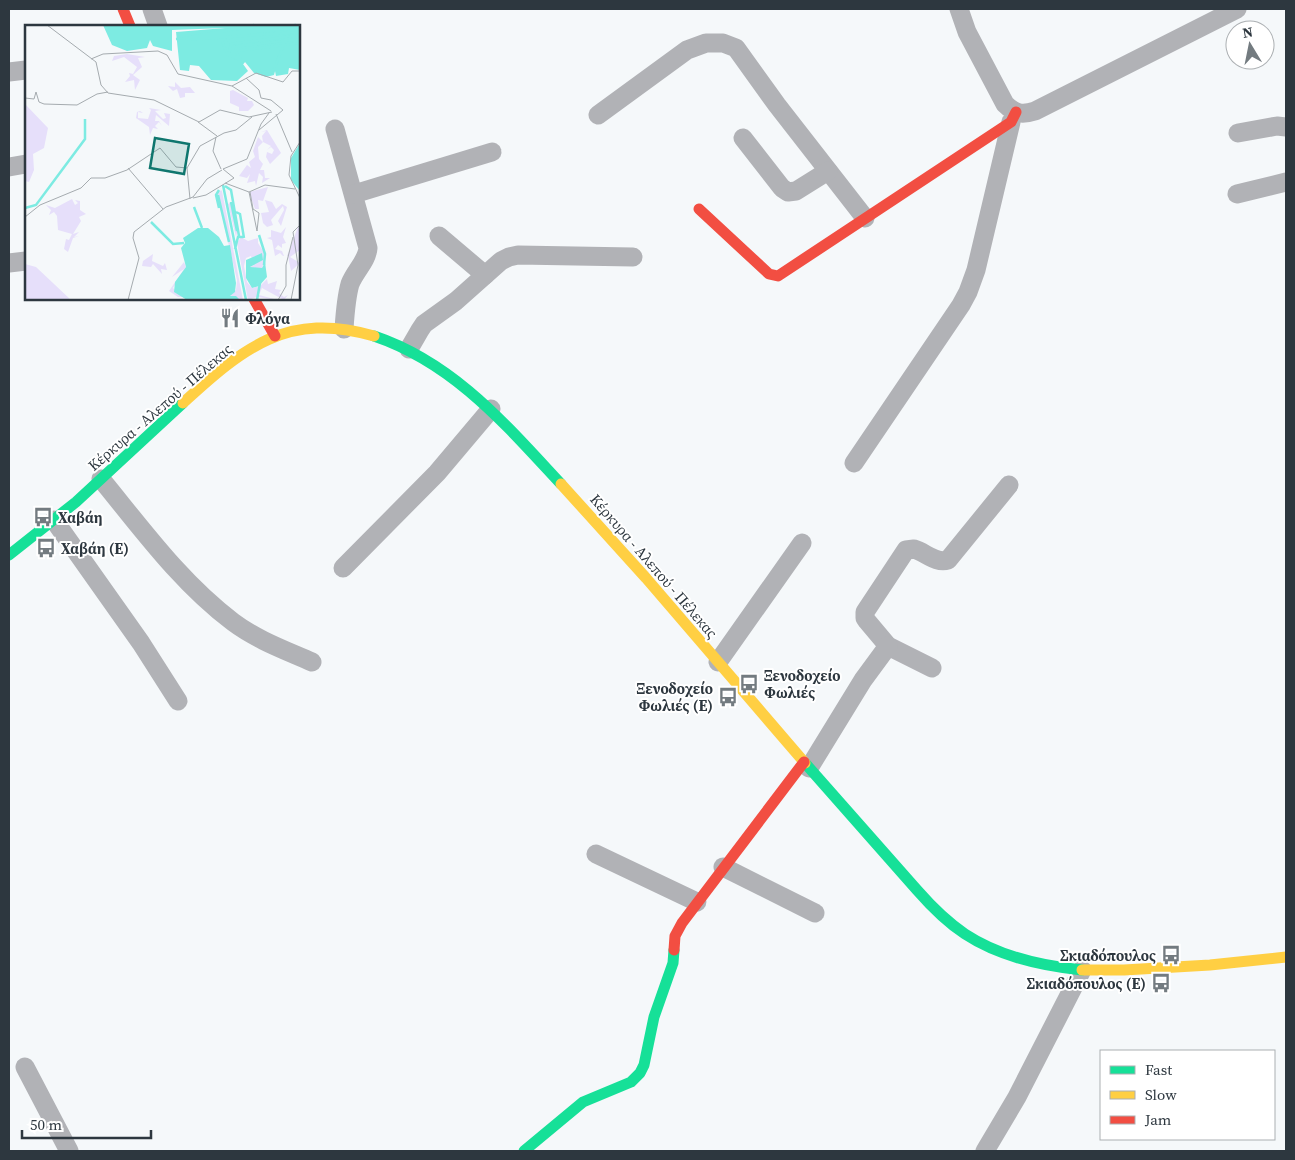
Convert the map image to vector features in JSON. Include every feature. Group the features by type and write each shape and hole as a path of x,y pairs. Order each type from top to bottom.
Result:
{"main road":[{"path":"123,9 130,25"},
{"path":"699,209 769,274 775,276 781,274 1014,117"},
{"path":"255,300 275,336"},
{"name":"Κέρκυρα - Αλεπού - Πέλεκας","path":"9,555 54,520 101,479 193,394 250,350 275,336 307,328 332,327 384,339 409,349 440,368 472,392 504,422 617,544 807,765 935,910 977,942 1012,956 1034,962 1082,970 1228,964 1286,957"},
{"path":"524,1151 583,1102 631,1082 640,1073 644,1065 654,1017 673,963 675,936 682,923 724,867 807,765"}],"street":[{"path":"152,9 158,25"},
{"path":"854,463 968,292 976,270 1014,117 1011,110 1004,104 967,32 959,9"},
{"path":"1014,117 1035,110 1237,9"},
{"path":"598,115 688,50 706,43 723,43 736,48 865,218"},
{"path":"9,72 25,70"},
{"path":"1238,132 1277,126 1286,127"},
{"path":"336,129 368,248 366,258 350,284 344,329"},
{"path":"743,138 782,188 788,192 796,191 828,171"},
{"path":"354,194 492,152"},
{"path":"9,167 25,164"},
{"path":"1237,194 1286,182"},
{"path":"439,236 485,275"},
{"path":"409,349 424,324 456,301 501,260 514,256 633,257"},
{"path":"9,263 25,260"},
{"path":"343,568 437,473 490,409"},
{"path":"101,479 173,566 234,623 259,639 312,662"},
{"path":"932,668 888,646 867,621 864,612 906,550 914,549 938,560 948,560 1009,485"},
{"path":"54,520 141,643 178,701"},
{"path":"718,662 802,544"},
{"path":"807,765 863,680 888,646"},
{"path":"596,854 697,902"},
{"path":"724,867 815,912"},
{"path":"985,1151 1017,1097 1082,970"},
{"path":"25,1067 68,1151"}],"traffic: fast":[{"path":"374,336 403,348 429,362 454,379 499,418 561,484"},
{"path":"9,555 76,502 183,403"},
{"path":"805,763 922,896 939,914 958,929 992,949 1022,959 1082,970"},
{"path":"524,1151 583,1102 631,1082 640,1073 644,1065 654,1017 673,963 674,950"}],"traffic: slow":[{"path":"183,403 226,365 269,339 292,331 316,328 344,329 374,336"},
{"path":"561,484 646,578 805,763"},
{"path":"1082,970 1124,970 1210,965 1286,957"}],"traffic: jam":[{"path":"123,9 130,25"},
{"path":"699,209 769,274 778,276 1011,122 1016,112"},
{"path":"255,300 275,336"},
{"path":"674,950 675,936 682,923 804,762"}],"place":[{"name":"Φλόγα","path":"230,318"},
{"name":"Χαβάη","path":"43,517"},
{"name":"Χαβάη (Ε)","path":"46,548"},
{"name":"Ξενοδοχείο Φωλιές","path":"749,684"},
{"name":"Ξενοδοχείο Φωλιές (E)","path":"728,697"},
{"name":"Σκιαδόπουλος","path":"1171,955"},
{"name":"Σκιαδόπουλος (E)","path":"1161,983"}]}
